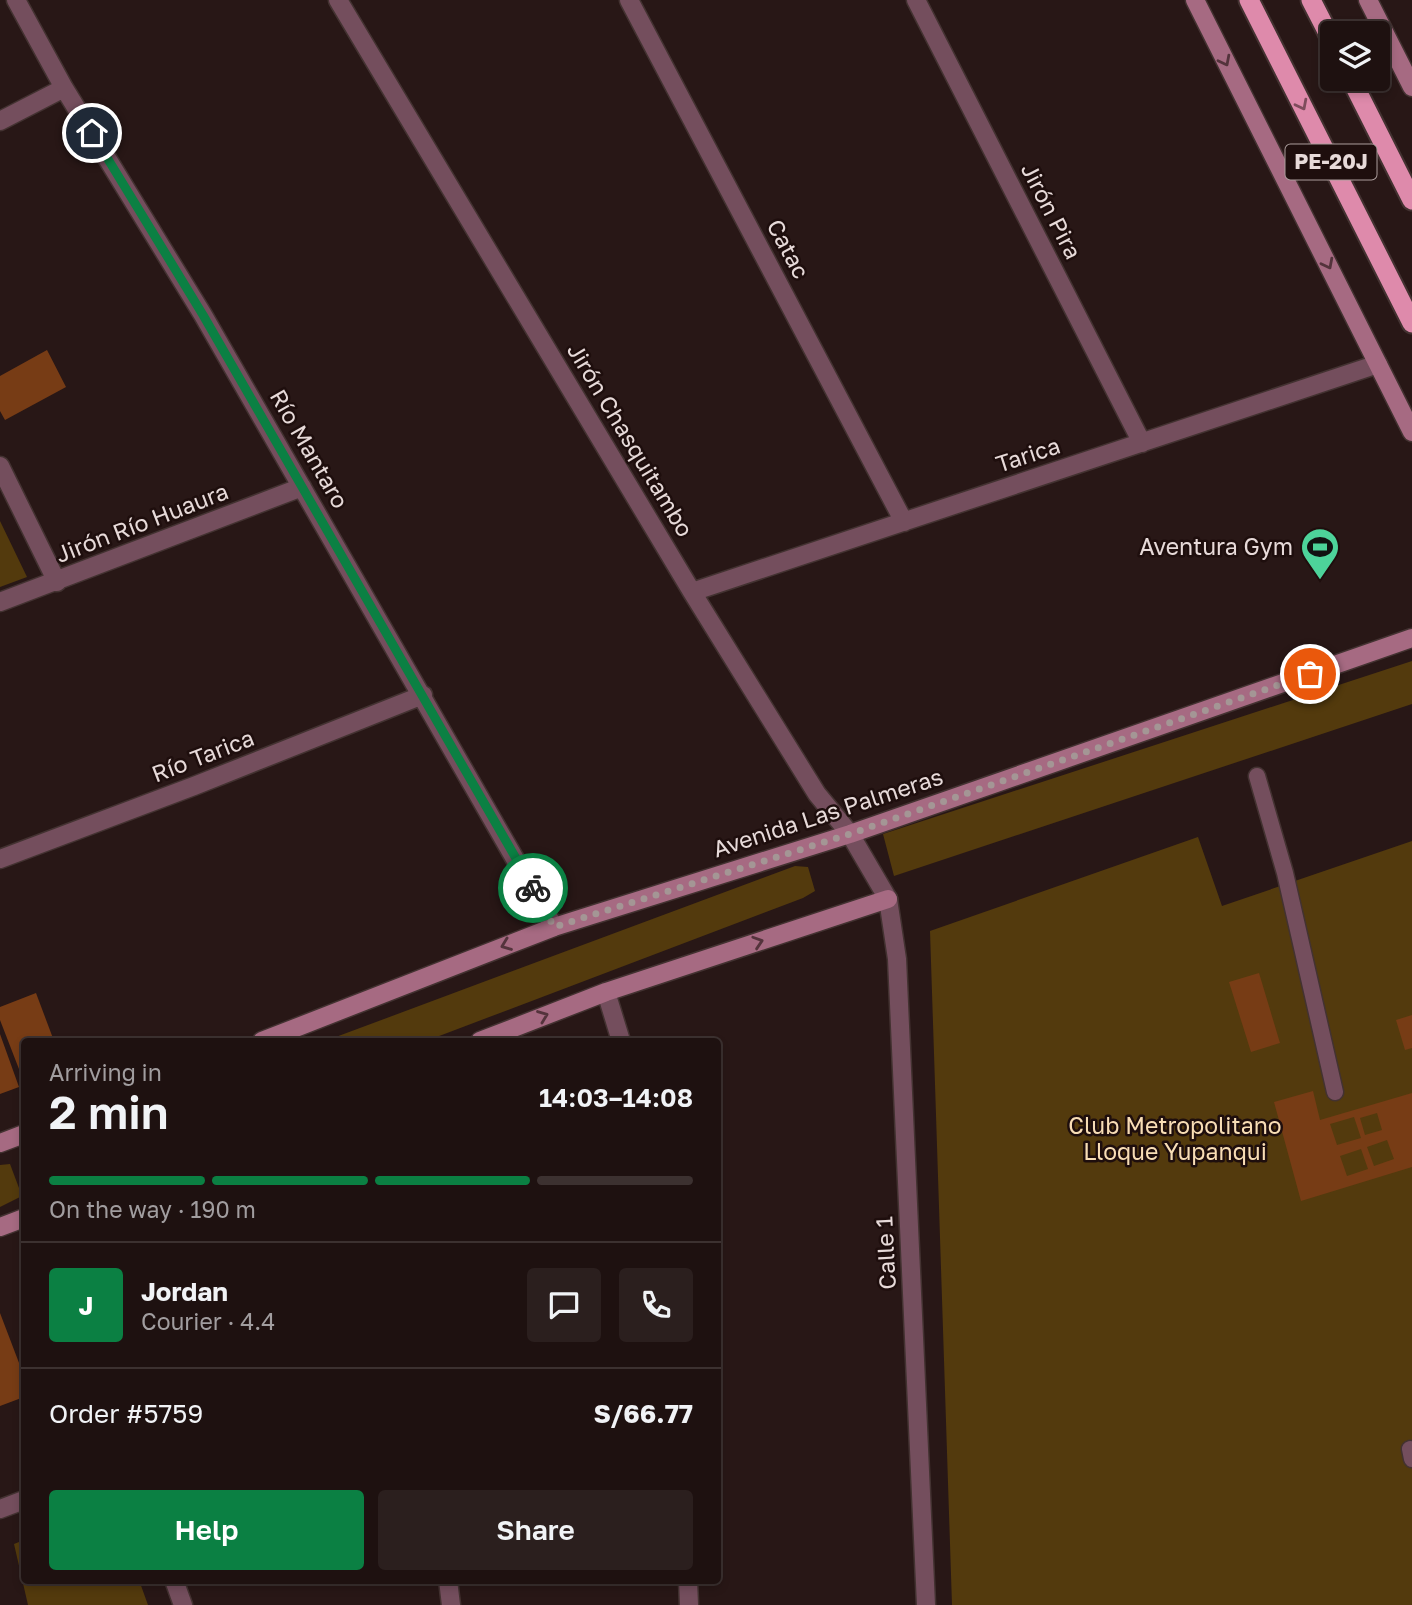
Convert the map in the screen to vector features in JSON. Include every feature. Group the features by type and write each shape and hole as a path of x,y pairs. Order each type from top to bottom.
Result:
{"highway":[{"name":"PE-20J","path":"1249,0 1412,323"},
{"path":"1311,0 1322,21"},
{"name":"PE-20J","path":"1357,91 1412,200"}],"main road":[{"path":"1195,0 1412,432"},
{"path":"1368,0 1412,87"},
{"name":"Avenida Las Palmeras","path":"269,1038 554,927 850,834 1412,638"},
{"path":"488,1038 606,992 888,899"},
{"path":"0,1143 21,1139"},
{"path":"0,1227 21,1219"}],"street":[{"name":"Río Mantaro","path":"16,0 64,88 203,315 554,927"},
{"name":"Jirón Chasquitambo","path":"338,0 692,592 817,794 850,834 888,899"},
{"name":"Catac","path":"629,0 904,522"},
{"name":"Jirón Pira","path":"916,0 1142,443"},
{"path":"0,121 64,88"},
{"name":"Tarica","path":"692,592 1378,364"},
{"path":"0,466 57,582"},
{"name":"Jirón Río Huaura","path":"0,602 302,487"},
{"name":"Río Tarica","path":"0,859 423,695"},
{"name":"Calle 1","path":"888,899 897,959 926,1605"},
{"path":"606,992 620,1038"},
{"path":"0,1509 21,1501"},
{"path":"175,1584 183,1605"},
{"path":"448,1584 451,1605"},
{"path":"688,1584 690,1605"}],"lane":[{"path":"1256,776 1285,873 1335,1092"}],"green space":[{"path":"0,521 27,577 0,587"},
{"path":"1412,661 1412,704 894,876 883,834"},
{"name":"Club Metropolitano Lloque Yupanqui","path":"1198,837 1222,906 1412,841 1412,1605 952,1605 930,931"},
{"path":"795,866 808,867 815,891 803,898 434,1038 333,1038"},
{"path":"10,1164 21,1196 0,1207 0,1165"},
{"path":"21,1541 21,1574 14,1544"},
{"path":"23,1584 140,1584 148,1605 28,1605"}],"building":[{"path":"47,350 66,387 5,420 0,411 0,376"},
{"path":"1259,973 1280,1043 1251,1052 1229,982"},
{"path":"36,993 53,1038 21,1038 21,1074 0,1020 0,1007"},
{"path":"1412,1015 1412,1048 1405,1050 1396,1020"},
{"path":"0,1034 19,1087 0,1094"},
{"path":"1313,1091 1320,1120 1412,1093 1412,1167 1301,1201 1274,1102","holes":["1377,1113 1382,1130 1365,1135 1360,1118","1354,1117 1361,1138 1337,1145 1330,1124","1387,1140 1394,1159 1374,1166 1367,1147","1361,1149 1368,1169 1347,1176 1340,1156"]},
{"path":"0,1313 21,1368 21,1398 0,1406"}],"way so far":[{"path":"533,888 554,927 850,834 1310,674"}],"place":[{"name":"Aventura Gym","path":"1320,581"}],"route":[{"path":"92,133 203,315 533,888"}]}
